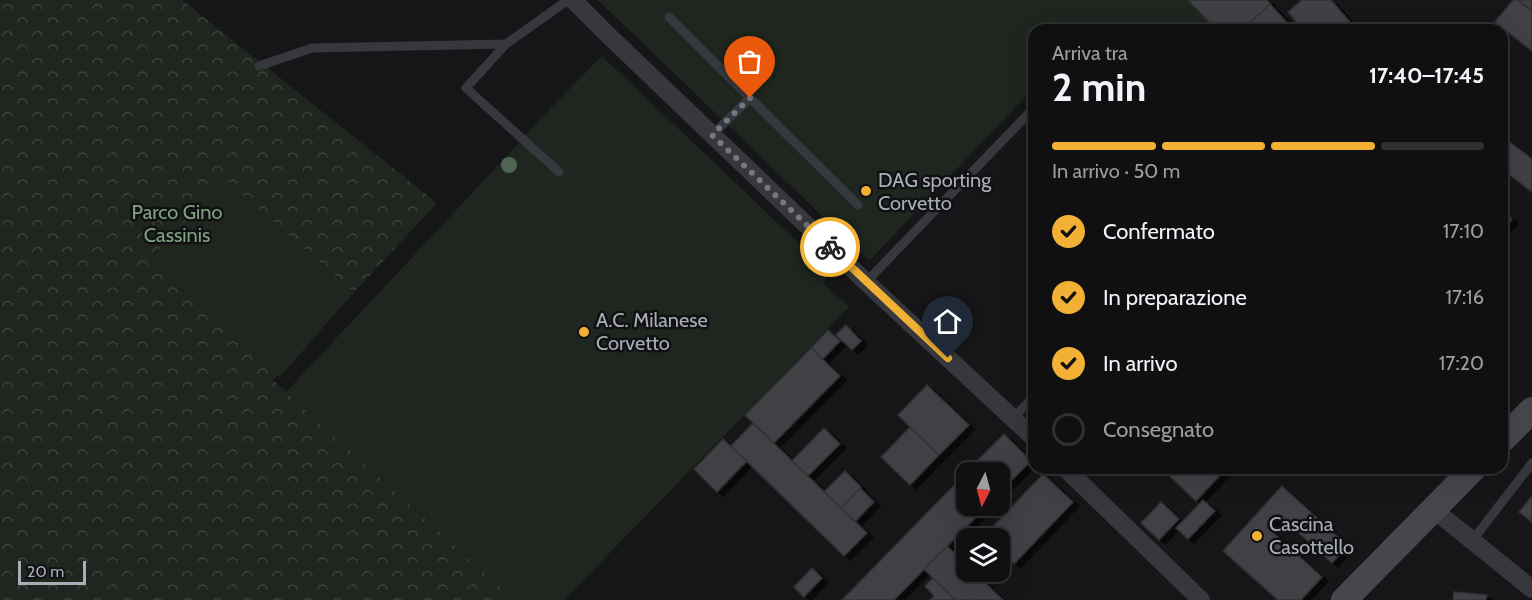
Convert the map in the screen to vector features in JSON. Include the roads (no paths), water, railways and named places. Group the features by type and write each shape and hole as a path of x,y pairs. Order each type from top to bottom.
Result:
{"main road":[{"path":"1508,434 1532,410"},
{"path":"1344,600 1468,474"}],"street":[{"path":"573,0 866,282 1028,432"},
{"path":"1071,474 1201,600"},
{"path":"1433,509 1532,589"}],"lane":[{"path":"559,172 466,88 506,44 568,0"},
{"path":"669,17 858,205"},
{"path":"259,66 312,48 506,44"},
{"path":"712,135 750,98"},
{"path":"866,282 1028,114"},
{"path":"1013,418 1028,402"},
{"path":"1472,541 1532,464"}],"place":[{"name":"DAG sporting Corvetto","path":"866,191"},
{"name":"A.C. Milanese Corvetto","path":"584,332"},
{"name":"Cascina Casottello","path":"1257,536"}],"park label":[{"name":"Parco Gino Cassinis","path":"177,224"}]}
